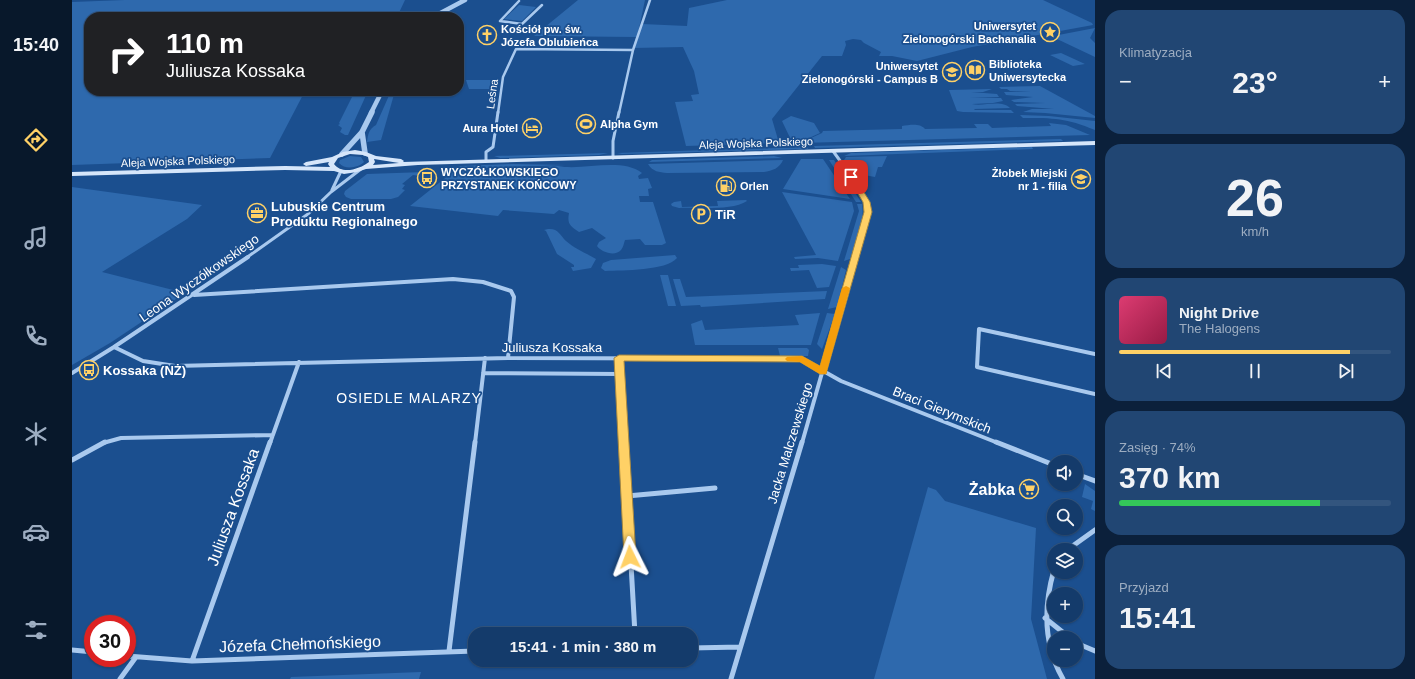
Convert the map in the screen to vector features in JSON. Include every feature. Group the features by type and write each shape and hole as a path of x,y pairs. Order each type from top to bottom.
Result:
{"main road":[{"name":"Aleja Wojska Polskiego","path":"72,174 285,168 334,169 351,171 364,168 418,163 1095,143"},
{"name":"Aleja Wojska Polskiego","path":"285,168 333,159 342,154 355,152 418,163"},
{"path":"364,168 372,162 368,155"},
{"path":"333,159 331,164 334,169"}],"street":[{"path":"442,12 465,0"},
{"path":"519,0 500,21 522,24 542,5"},
{"path":"613,158 613,141 633,50 650,0"},
{"name":"Leśna","path":"486,162 486,152 494,147 503,77 516,49 633,50"},
{"path":"342,154 362,132 380,96"},
{"path":"362,132 368,155"},
{"name":"Jacka Malczewskiego","path":"730,679 823,371 868,212 867,202 833,151"},
{"name":"Leona Wyczółkowskiego","path":"72,373 114,348 194,295 308,214 331,192 364,168"},
{"name":"Leona Wyczółkowskiego","path":"331,192 341,171"},
{"path":"194,295 453,280 478,280 507,289 511,291 514,297 508,358"},
{"path":"1095,354 979,329 977,368 1095,394"},
{"name":"Juliusza Kossaka","path":"114,348 136,360 152,365 175,366 485,358 802,359 823,371"},
{"name":"Juliusza Kossaka","path":"449,651 485,358"},
{"name":"Juliusza Kossaka","path":"619,358 635,627"},
{"name":"Juliusza Kossaka","path":"192,661 299,362"},
{"name":"Braci Gierymskich","path":"823,371 848,384 1047,462"},
{"path":"484,373 620,374"},
{"path":"72,460 106,441 121,438 272,435"},
{"path":"1083,477 1095,481"},
{"path":"627,496 715,488"},
{"path":"1075,543 1086,534 1095,530"},
{"path":"1051,579 1048,589 1045,618 1052,657 1063,679"},
{"path":"1045,618 1061,631"},
{"path":"698,648 740,646"},
{"path":"1083,646 1095,651"},
{"path":"72,650 84,651"},
{"name":"Józefa Chełmońskiego","path":"136,656 192,661 468,651"},
{"path":"120,679 128,667"}],"shaded area":[{"path":"125,0 405,0 399,12 84,12 84,96 302,96 270,158 72,165 72,2"},
{"path":"578,0 645,0 638,33 642,24 687,26 689,8 727,0 1043,0 1092,23 1093,25 972,47 917,61 892,56 879,56 881,52 861,40 853,39 845,41 846,45 842,56 822,56 772,119 779,143 686,146 675,102 693,101 691,95 699,94 694,71 683,47 633,48 636,37 534,36"},
{"path":"519,5 536,7 522,21 504,19"},
{"path":"1095,28 1090,38 1095,43 1095,57 1057,39 1051,39 1048,37"},
{"path":"1061,53 1085,64 1073,66 1050,55"},
{"path":"466,80 491,80 490,89 469,89"},
{"path":"1040,86 1095,116 1095,118 1023,112 1032,109 1054,109 1017,106 1015,104 1045,103 1014,102 1011,100 1033,97 1006,95 1004,92 1031,92 1010,91 999,87"},
{"path":"992,89 983,92 971,92 997,94 999,97 970,98 1001,98 1003,101 972,104 1002,104 1010,108 974,109 1011,110 1014,113 957,111 949,90"},
{"path":"352,96 366,96 348,135 340,132 342,128 338,125 340,124 339,123"},
{"path":"389,96 394,96 381,140 367,142 369,132 376,125"},
{"path":"1020,115 1049,116 1095,121 1095,130 1068,121 1023,118"},
{"path":"791,116 814,123 820,133 793,144 782,121"},
{"path":"1049,123 1066,125 1090,135 800,143 822,133 823,131 902,129 902,126 911,125 918,125 925,129 977,128 974,124 988,124 992,128 1051,126"},
{"path":"1061,139 1063,141 815,148 814,146"},
{"path":"807,147 808,149 617,153"},
{"path":"1032,147 1033,149 844,156 851,153"},
{"path":"608,153 599,155 500,158 494,156"},
{"path":"350,156 361,157 364,162 358,166 352,167 345,167 339,163 340,160"},
{"path":"774,156 782,158 649,162 652,160"},
{"path":"887,156 882,167 878,167 875,177 864,175 862,184 844,160 846,157"},
{"path":"801,159 823,159 850,199 783,189"},
{"path":"783,160 775,169 764,172 667,173 654,170 648,164"},
{"path":"829,160 834,160 861,202 856,202"},
{"path":"512,164 566,165 452,169 461,166"},
{"path":"613,165 633,168 642,173 638,176 639,179 648,178 652,188 648,189 649,196 639,196 640,202 653,202 666,243 662,245 645,245 640,239 625,240 621,250 615,253 608,253 597,246 599,242 606,238 592,228 579,232 570,224 568,220 569,213 559,210 554,214 503,210 498,216 410,206 454,171 558,166 579,167"},
{"path":"425,172 426,175 413,175 402,184 405,185 402,189 405,190 398,197 391,199 351,199 346,197 344,194 345,191 367,174"},
{"path":"72,187 202,205 187,219 102,272 185,293 110,343 72,365"},
{"path":"782,192 852,202 854,211 838,261 818,258 795,259 794,257 816,255"},
{"path":"681,201 682,207 718,206 717,201 747,201 741,204 733,206 714,208 679,208 672,206 671,204"},
{"path":"857,204 862,204 863,211 861,225 850,259 844,261 859,211"},
{"path":"548,229 557,231 569,244 596,259 591,268 573,271 571,267 574,267 574,265 557,254 546,231 544,230"},
{"path":"675,255 677,258 671,262 654,268 605,271 601,268 603,263 611,260"},
{"path":"822,264 836,266 829,287 817,288 809,270 791,271 790,268 799,268 798,265"},
{"path":"841,267 846,270 837,307 828,309"},
{"path":"660,275 668,275 676,306 668,306"},
{"path":"673,279 680,279 686,297 827,291 825,299 701,307 700,305 681,306"},
{"path":"820,313 811,345 695,345 691,324 702,320 705,330 799,325 795,315"},
{"path":"827,313 835,314 822,349 817,344"},
{"path":"778,348 807,348 809,350 808,356 780,356"},
{"path":"1085,484 1095,491 1095,511 1091,509 1093,501 1082,497"},
{"path":"928,487 936,490 945,501 1036,528 1031,619 1047,679 874,679"},
{"path":"421,672 419,679 290,679 291,677"}],"slow traffic":[{"path":"790,359 802,359 823,371 846,288"}],"place":[{"name":"Uniwersytet Zielonogórski Bachanalia","path":"1050,32"},
{"name":"Kościół pw. św. Józefa Oblubieńca","path":"487,35"},
{"name":"Biblioteka Uniwersytecka","path":"975,70"},
{"name":"Uniwersytet Zielonogórski - Campus B","path":"952,72"},
{"name":"Alpha Gym","path":"586,124"},
{"name":"Aura Hotel","path":"532,128"},
{"name":"WYCZÓŁKOWSKIEGO PRZYSTANEK KOŃCOWY","path":"427,178"},
{"name":"Żłobek Miejski nr 1 - filia","path":"1081,179"},
{"name":"Orlen","path":"726,186"},
{"name":"Lubuskie Centrum Produktu Regionalnego","path":"257,213"},
{"name":"TiR","path":"701,214"},
{"name":"Kossaka (NŻ)","path":"89,370"},
{"name":"Żabka","path":"1029,489"}],"district":[{"name":"OSIEDLE MALARZY","path":"409,398"}],"route":[{"path":"630,557 619,358 802,359 823,371 868,212 867,202 851,177"}]}
